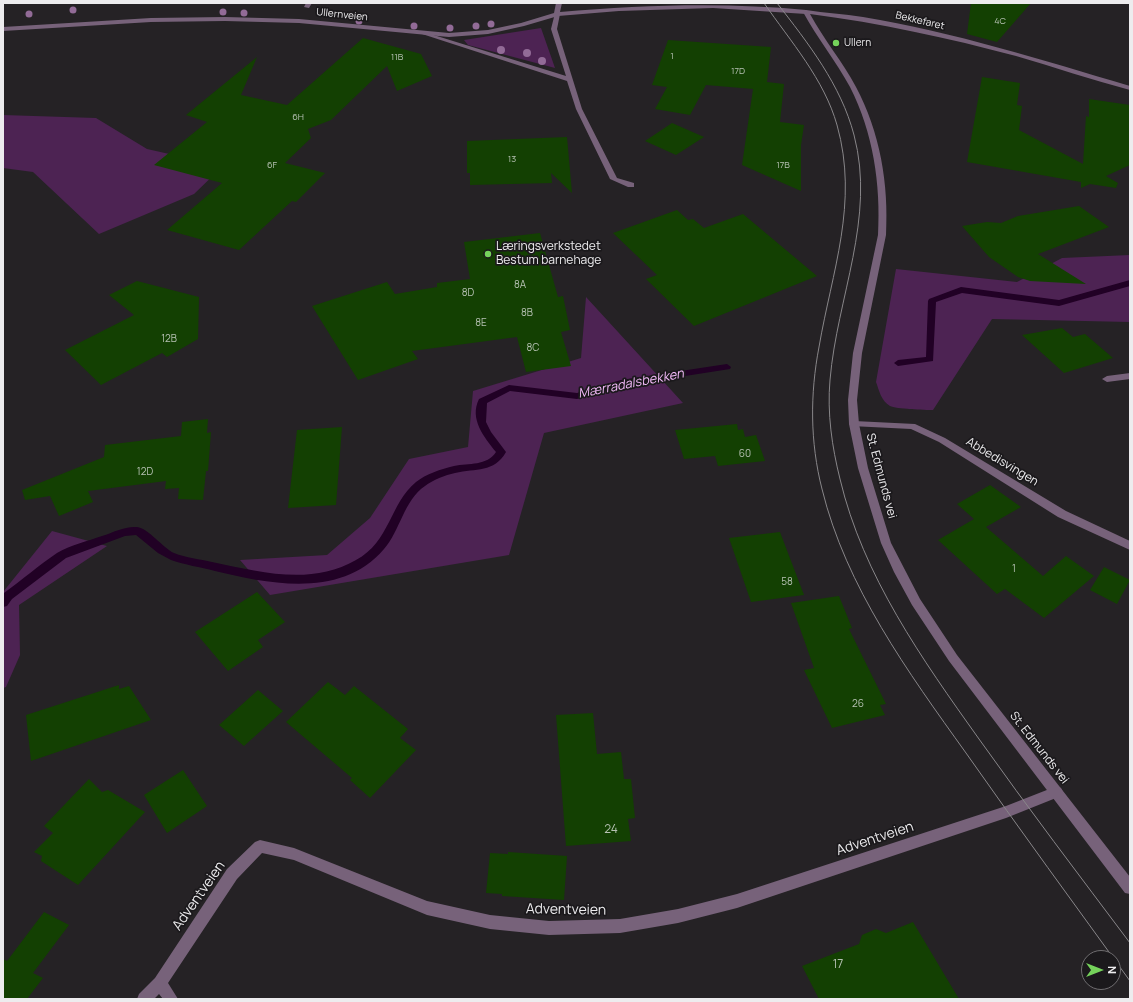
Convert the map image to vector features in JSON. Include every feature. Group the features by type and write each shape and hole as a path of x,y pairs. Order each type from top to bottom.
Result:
{"street":[{"path":"559,3 554,29 579,108 614,179 631,185"},
{"name":"Bekkefaret","path":"557,14 669,6 714,6 806,12 863,19 913,29 1018,55 1130,88"},
{"name":"St. Edmunds vei","path":"806,12 814,29 850,82 861,104 873,139 882,185 882,235 857,357 853,398 854,424 863,465 886,543 914,598 953,658 1130,888"},
{"name":"Ullernveien","path":"3,29 136,20 225,19 299,21 449,35 488,32 522,25 557,14"},
{"path":"422,33 570,80"},
{"path":"1107,379 1130,376"},
{"name":"Abbedisvingen","path":"854,424 912,426 942,440 1062,514 1130,546"},
{"name":"Adventveien","path":"144,999 160,983 232,874 260,846 294,854 427,908 490,922 549,928 620,926 678,916 738,901 1006,812 1057,792"},
{"path":"160,983 171,999"}],"shaded area":[{"path":"541,28 555,68 468,45 464,40"},
{"path":"3,115 96,118 147,149 223,166 194,194 99,234 33,172 3,168"},
{"path":"1130,255 1130,322 992,319 933,410 893,407 887,404 882,398 876,382 896,269 1017,282 1062,258"},
{"path":"586,297 683,403 544,433 509,555 270,595 240,560 327,555 370,518 409,459 468,447 473,391 581,358"},
{"path":"52,531 107,546 19,605 20,655 6,687 3,688 3,592"}],"building":[{"path":"971,3 1031,3 997,42 967,34"},
{"path":"363,38 421,54 432,76 397,91 387,66 331,120 308,129 311,138 285,163 325,173 296,202 292,201 239,250 167,230 222,183 154,165 207,122 186,115 257,57 241,95 287,105"},
{"path":"668,40 771,47 767,82 784,84 780,122 804,125 801,145 801,191 742,165 753,89 706,85 690,115 655,109 667,87 652,85"},
{"path":"982,77 1020,83 1017,105 1022,106 1019,130 1083,164 1086,116 1089,117 1089,99 1130,105 1130,165 1106,176 1118,183 1116,188 1090,184 1081,188 1081,182 967,162"},
{"path":"672,123 704,137 676,155 645,141"},
{"path":"567,137 572,193 551,173 552,183 470,185 470,173 467,173 467,141"},
{"path":"1079,206 1109,227 1038,254 1086,284 1030,281 1018,277 989,257 962,226 987,222 1001,223 1018,216"},
{"path":"677,210 688,220 693,219 704,228 743,214 817,276 694,326 646,279 657,275 613,233"},
{"path":"540,233 558,297 563,296 570,330 561,332 571,366 526,372 517,337 412,351 418,359 358,380 312,306 387,282 395,294 437,287 437,283 470,279 464,242"},
{"path":"137,281 199,297 198,339 167,357 162,353 101,385 65,350 134,315 109,295"},
{"path":"1062,328 1073,337 1085,334 1113,358 1064,373 1022,335"},
{"path":"208,419 207,433 211,432 208,471 206,471 203,500 178,499 179,488 165,489 166,481 88,491 93,502 59,516 50,496 25,500 22,490 104,457 105,445 181,436 182,422"},
{"path":"737,424 738,430 743,429 745,437 756,435 765,461 718,466 715,456 684,459 675,430"},
{"path":"342,427 336,505 288,508 297,430"},
{"path":"990,485 1021,507 986,527 1043,576 1066,556 1094,576 1044,618 1005,589 997,594 938,540 974,519 957,504"},
{"path":"780,532 804,595 751,602 729,538"},
{"path":"1104,567 1130,580 1117,604 1090,590"},
{"path":"257,592 285,622 258,640 263,647 228,671 195,632"},
{"path":"839,596 852,628 849,629 886,704 880,705 885,715 832,728 804,670 814,668 791,603"},
{"path":"328,682 345,695 354,686 408,729 400,738 416,750 370,798 350,780 352,778 286,722"},
{"path":"119,685 119,689 129,686 151,720 31,761 26,715"},
{"path":"258,690 283,711 244,746 219,725"},
{"path":"593,713 597,754 621,752 624,779 631,779 635,818 628,819 631,841 566,846 556,715"},
{"path":"183,770 207,806 167,833 144,795"},
{"path":"89,779 102,792 108,790 145,812 78,885 41,861 42,856 34,852 53,833 44,826"},
{"path":"508,852 567,856 564,900 502,896 502,894 486,893 490,853 508,854"},
{"path":"44,912 69,925 33,973 43,978 27,999 3,999 3,959 7,961"},
{"path":"913,922 959,999 819,999 802,966 859,944 862,935 876,929 886,933"}],"waterway":[{"name":"Mærradalsbekken","path":"898,363 930,359 932,301 961,290 1059,303 1130,283"},
{"name":"Mærradalsbekken","path":"3,603 8,596 62,555 124,532 138,531 162,550 174,557 256,576 300,580 322,578 343,572 362,563 379,548 409,497 420,484 433,477 456,469 482,466 493,461 497,457 501,452 487,434 481,422 482,401 509,388 577,396 621,383 727,367"}],"tram line":[{"path":"764,3 806,61 824,92 837,125 843,154 845,182 844,209 841,237 816,365 813,400 813,436 822,489 846,560 881,627 901,660 1130,981"},
{"path":"777,3 812,49 841,99 854,135 860,166 861,197 858,227 834,349 829,392 831,430 835,455 850,515 863,549 879,583 916,647 936,678 997,765 1130,943"}],"place":[{"name":"Ullern","path":"836,43"},
{"name":"Læringsverkstedet Bestum barnehage","path":"488,254"}]}
